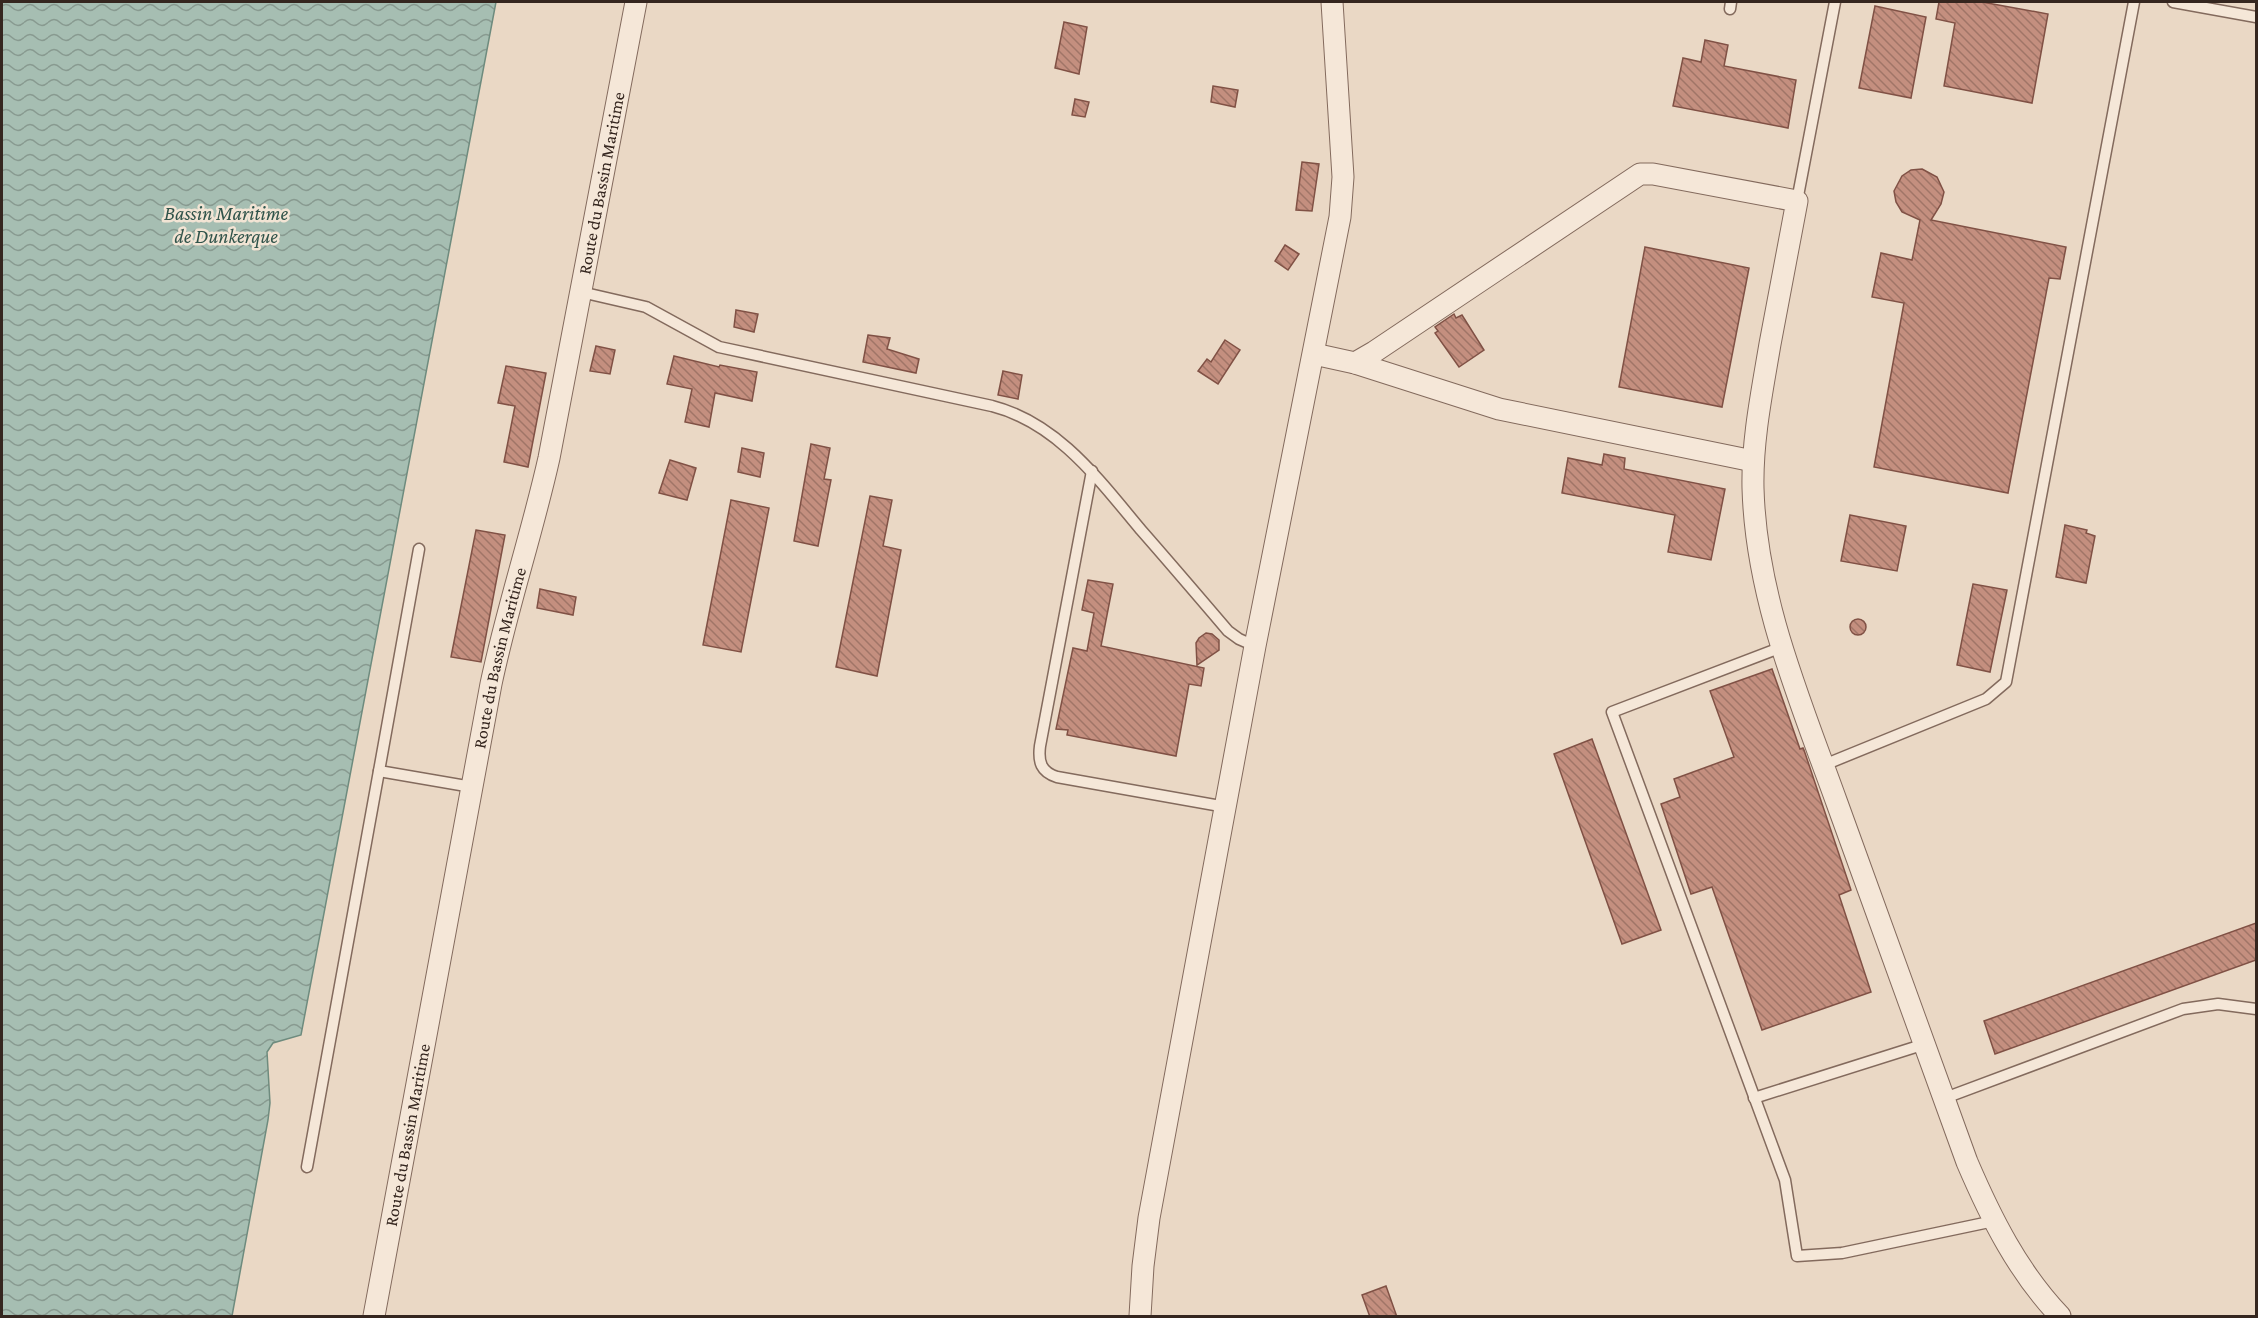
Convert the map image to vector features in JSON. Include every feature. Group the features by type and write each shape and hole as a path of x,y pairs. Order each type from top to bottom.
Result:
{"street":[{"name":"Route du Bassin Maritime","path":"374,1317 500,645 544,479 636,2"},
{"path":"1140,1317 1146,1235 1256,646 1338,233 1343,190 1332,2"},
{"path":"1355,363 1640,174 1653,174 1797,201 1759,408 1754,461 1754,504 1761,566 1768,601 1782,647 1967,1162 1994,1221 2031,1282 2060,1317"},
{"path":"1314,354 1355,363 1499,409 1754,461"}],"lane":[{"path":"1797,201 1835,2"},
{"path":"1824,765 1986,699 2006,682 2134,2"},
{"path":"2173,2 2256,17"},
{"path":"580,292 646,307 719,347 1002,408 1040,427 1092,471 1228,631 1239,639 1256,646"},
{"path":"1092,471 1040,746 1040,764 1045,772 1057,777 1226,807"},
{"path":"307,1167 419,549"},
{"path":"1782,647 1612,712 1785,1180 1797,1256 1842,1253 1994,1221"},
{"path":"379,771 472,787"},
{"path":"1945,1098 2183,1009 2218,1004 2256,1009"},
{"path":"1754,1098 1925,1044"}],"water":[{"name":"Bassin Maritime de Dunkerque","path":"2,2 496,2 301,1035 273,1043 267,1052 270,1103 268,1120 232,1316 2,1316"}],"building":[{"path":"1939,2 1982,2 2048,14 2032,103 1944,86 1955,23 1936,19"},
{"path":"1875,6 1926,17 1911,98 1859,88"},
{"path":"1064,22 1087,27 1079,74 1055,68"},
{"path":"1705,40 1728,45 1724,66 1796,80 1788,128 1673,106 1683,58 1701,62"},
{"path":"1213,86 1238,90 1235,107 1211,102"},
{"path":"1075,99 1089,102 1085,117 1072,115"},
{"path":"1302,162 1319,164 1312,211 1296,210"},
{"path":"1922,169 1937,177 1944,192 1941,204 1931,220 2066,247 2060,279 2049,278 2008,493 1874,467 1904,303 1872,297 1881,253 1912,260 1920,220 1902,212 1896,202 1894,191 1902,176 1911,170"},
{"path":"1285,245 1299,254 1288,270 1275,261"},
{"path":"1645,247 1749,268 1722,407 1619,387"},
{"path":"736,310 758,314 754,332 734,327"},
{"path":"1454,314 1456,318 1462,315 1484,350 1459,367 1435,333 1438,331 1435,327"},
{"path":"868,335 890,338 887,349 919,359 916,373 863,362"},
{"path":"1225,340 1240,350 1218,384 1198,371 1207,359 1211,362"},
{"path":"596,346 615,350 610,374 590,371"},
{"path":"674,356 719,367 720,365 757,372 752,401 715,393 709,427 685,422 692,389 667,384"},
{"path":"506,366 546,373 528,467 504,462 515,406 498,403"},
{"path":"1003,371 1022,375 1018,399 998,395"},
{"path":"811,444 830,448 824,479 831,480 818,546 794,541"},
{"path":"742,448 764,453 760,477 738,472"},
{"path":"1604,454 1625,458 1624,469 1725,489 1711,560 1668,552 1675,515 1562,493 1568,458 1602,465"},
{"path":"670,460 696,468 687,500 659,493"},
{"path":"870,496 892,500 883,546 901,550 877,676 836,667"},
{"path":"731,500 769,508 741,652 703,645"},
{"path":"1850,515 1906,526 1897,571 1841,561"},
{"path":"2065,525 2087,530 2086,533 2095,536 2086,583 2056,577"},
{"path":"476,530 505,535 481,662 451,657"},
{"path":"1088,580 1113,584 1101,646 1204,668 1201,686 1189,684 1176,756 1067,735 1068,730 1056,729 1073,648 1087,651 1094,613 1082,610"},
{"path":"1973,584 2007,590 1990,672 1957,665"},
{"path":"540,589 576,597 573,615 537,608"},
{"path":"1858,619 1866,627 1858,635 1850,627"},
{"path":"1206,633 1212,634 1219,640 1219,650 1197,665 1196,643"},
{"path":"1772,669 1800,749 1804,750 1851,890 1839,895 1871,992 1762,1030 1712,887 1691,894 1661,804 1680,797 1674,779 1734,757 1710,691"},
{"path":"1592,739 1661,930 1622,944 1554,754"},
{"path":"2256,923 2256,960 1995,1054 1984,1021"},
{"path":"1386,1286 1397,1317 1370,1317 1362,1295"}]}
